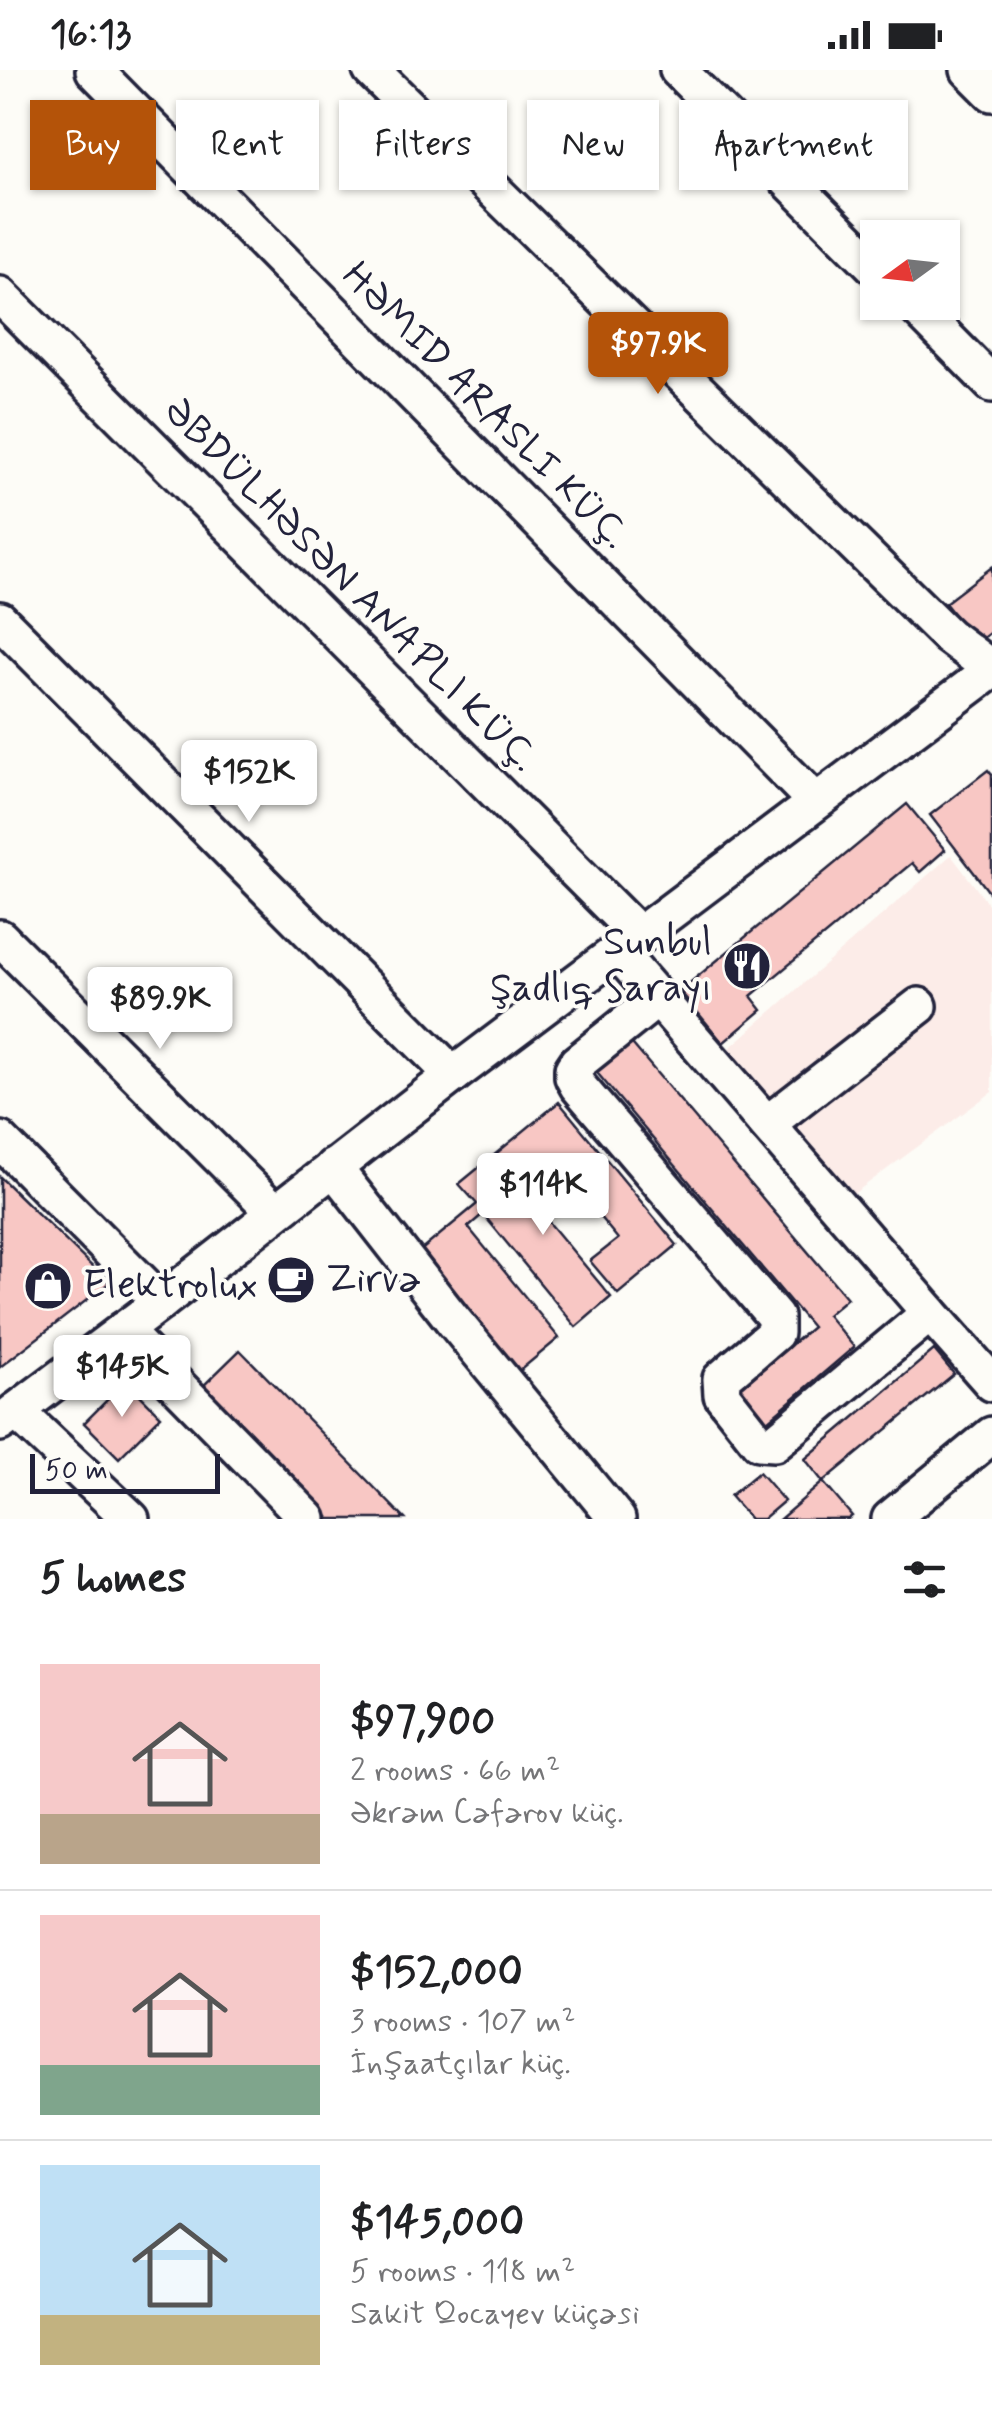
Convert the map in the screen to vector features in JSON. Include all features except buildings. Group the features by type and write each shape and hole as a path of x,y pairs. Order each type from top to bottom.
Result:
{"street":[{"path":"94,70 815,801"},
{"path":"131,1519 4,1420 992,669 948,636 371,70"},
{"path":"678,70 860,252"},
{"path":"969,70 992,93"},
{"path":"0,295 629,944 658,998 992,1383"},
{"path":"928,320 992,384"},
{"path":"0,620 453,1075"},
{"path":"0,938 275,1212"},
{"path":"658,998 577,1063 573,1077 775,1318 775,1333 721,1378 722,1396 759,1442 774,1443 930,1313"},
{"path":"767,1124 919,1006"},
{"path":"0,1140 161,1302"},
{"path":"333,1167 452,1320 617,1519"},
{"path":"123,1330 308,1519"},
{"path":"890,1519 992,1435"}],"shaded area":[{"path":"951,855 992,909 992,1092 852,1195 726,1051"}],"place":[{"name":"Sunbul Şadlıq Sarayı","path":"747,966"},
{"name":"Zirvə","path":"291,1280"},
{"name":"Elektrolux","path":"48,1286"}]}
